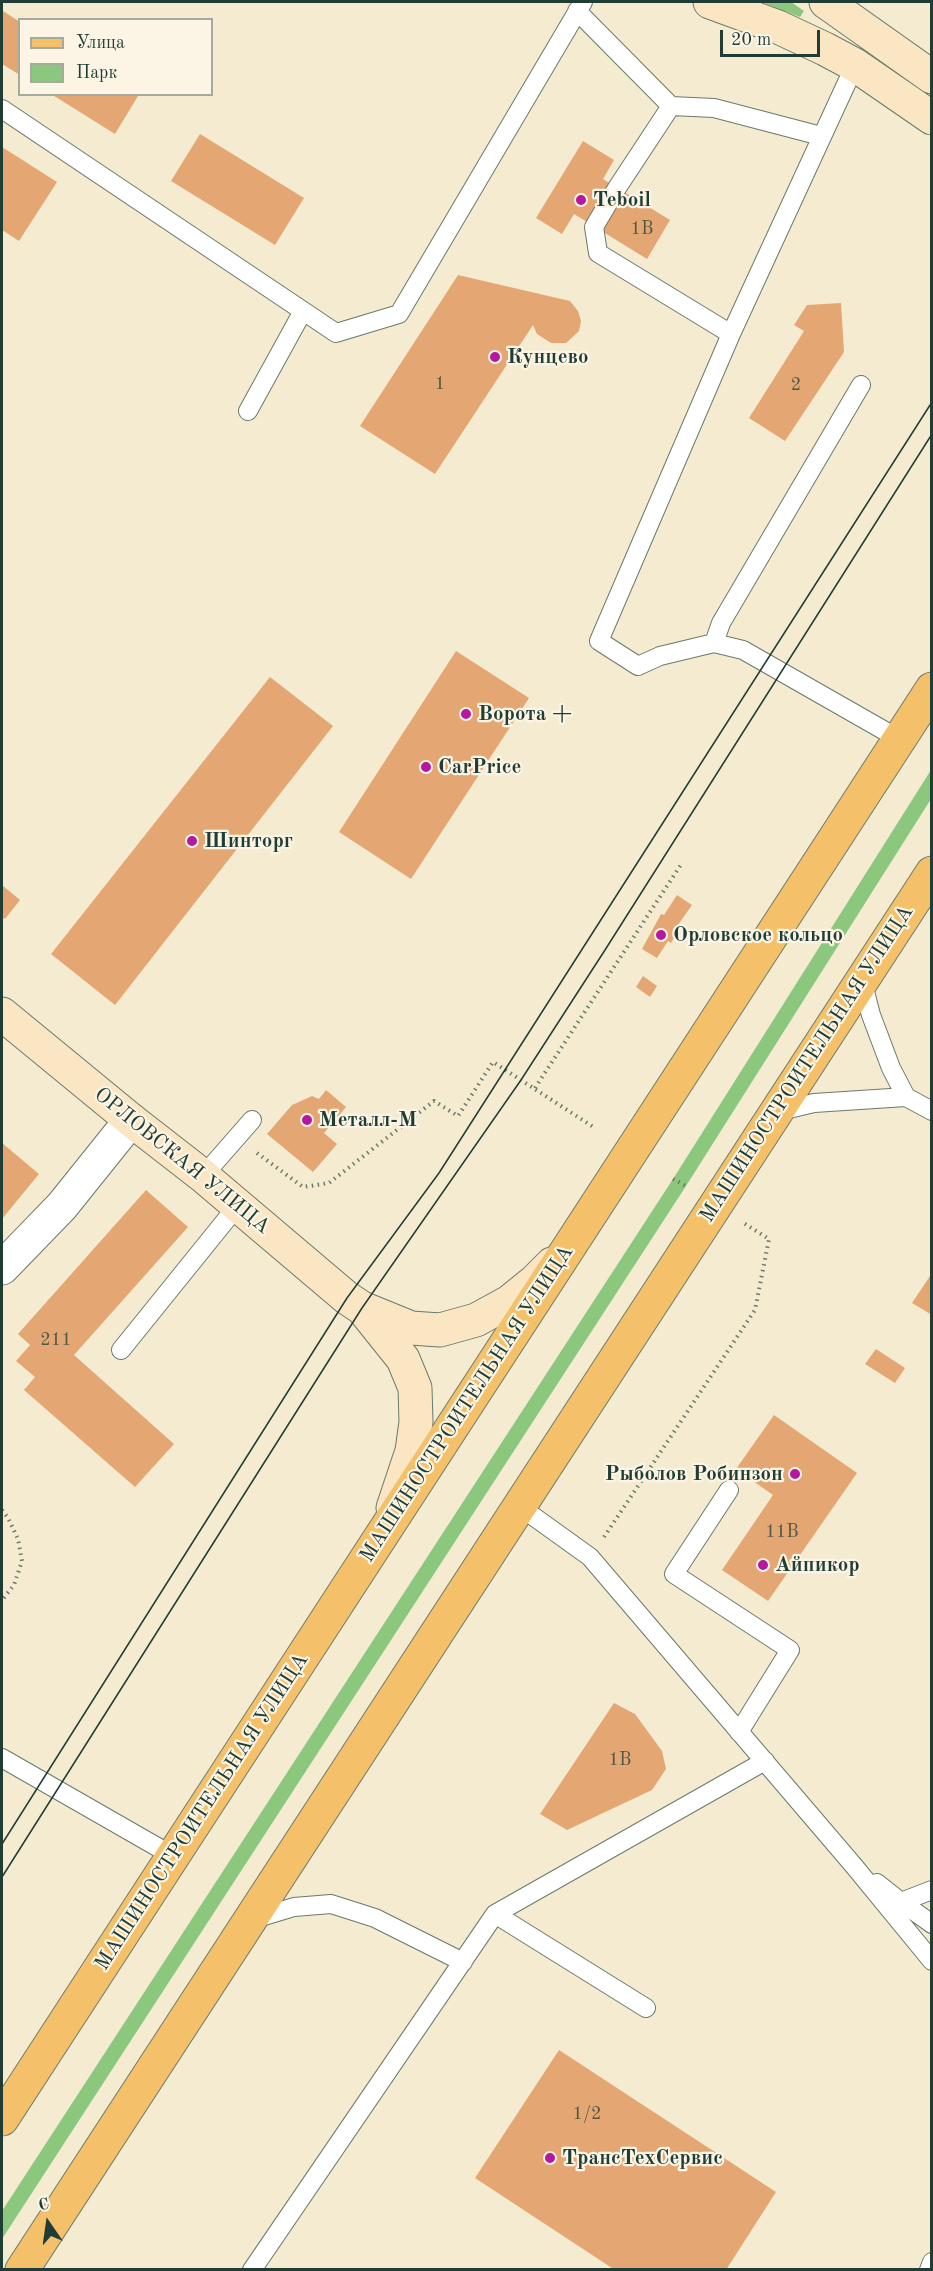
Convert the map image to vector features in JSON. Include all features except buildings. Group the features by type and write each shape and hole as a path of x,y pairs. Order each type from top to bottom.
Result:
{"main road":[{"name":"МАШИНОСТРОИТЕЛЬНАЯ УЛИЦА","path":"2,2119 932,689"},
{"name":"МАШИНОСТРОИТЕЛЬНАЯ УЛИЦА","path":"74,2190 932,873"},
{"path":"22,2270 74,2190"},
{"path":"39,2270 74,2190"}],"street":[{"path":"710,2 778,27 855,65 932,118"},
{"path":"826,2 932,77"},
{"name":"ОРЛОВСКАЯ УЛИЦА","path":"2,1014 362,1308"},
{"path":"2,1268 62,1206 131,1120"},
{"path":"362,1308 411,1328 440,1330 476,1320 508,1302 535,1281 569,1247"},
{"path":"362,1308 403,1359 415,1388 416,1422 412,1451 387,1527"}],"lane":[{"path":"2,109 336,333 399,314 580,6 671,106 714,108 821,136"},
{"path":"855,65 731,334 599,641 638,666 660,656 714,644 743,650 899,739"},
{"path":"671,106 594,227 597,254 731,334"},
{"path":"248,411 303,311"},
{"path":"714,644 721,623 861,385"},
{"path":"862,980 871,1015 891,1068 906,1097"},
{"path":"776,1112 814,1103 906,1097 932,1111"},
{"path":"203,1176 238,1139 252,1120"},
{"path":"121,1350 238,1205"},
{"path":"729,1490 674,1574 790,1650 739,1732"},
{"path":"519,1506 590,1557 854,1866 931,1962"},
{"path":"2,1758 173,1856"},
{"path":"252,2270 495,1914 765,1761"},
{"path":"854,1866 932,1924"},
{"path":"901,1902 932,1890"},
{"path":"249,1921 294,1907 331,1904 375,1918 463,1962"},
{"path":"495,1914 646,2008"},
{"path":"929,2270 932,2262"}],"path":[{"path":"535,1088 682,863"},
{"path":"238,1139 303,1187 329,1183 434,1101 458,1116 493,1062 595,1128"},
{"path":"673,1179 686,1186"},
{"path":"590,1557 755,1310 769,1239 738,1219"},
{"path":"2,1510 18,1539 22,1561 14,1585 2,1600"}],"green space":[{"path":"762,2 791,2 804,11 800,17"},
{"path":"931,770 931,799 686,1186 2,2239 2,2211 673,1179"}],"tram line":[{"path":"2,1844 347,1298 439,1173 932,402"},
{"path":"2,1877 362,1308 521,1080 932,434"}],"place":[{"name":"Teboil","path":"581,200"},
{"name":"Кунцево","path":"495,357"},
{"name":"Ворота +","path":"466,714"},
{"name":"CarPrice","path":"426,767"},
{"name":"Шинторг","path":"192,841"},
{"name":"Орловское кольцо","path":"661,935"},
{"name":"Металл-М","path":"307,1120"},
{"name":"Рыболов Робинзон","path":"795,1474"},
{"name":"Айпикор","path":"763,1565"},
{"name":"ТрансТехСервис","path":"550,2158"}]}
